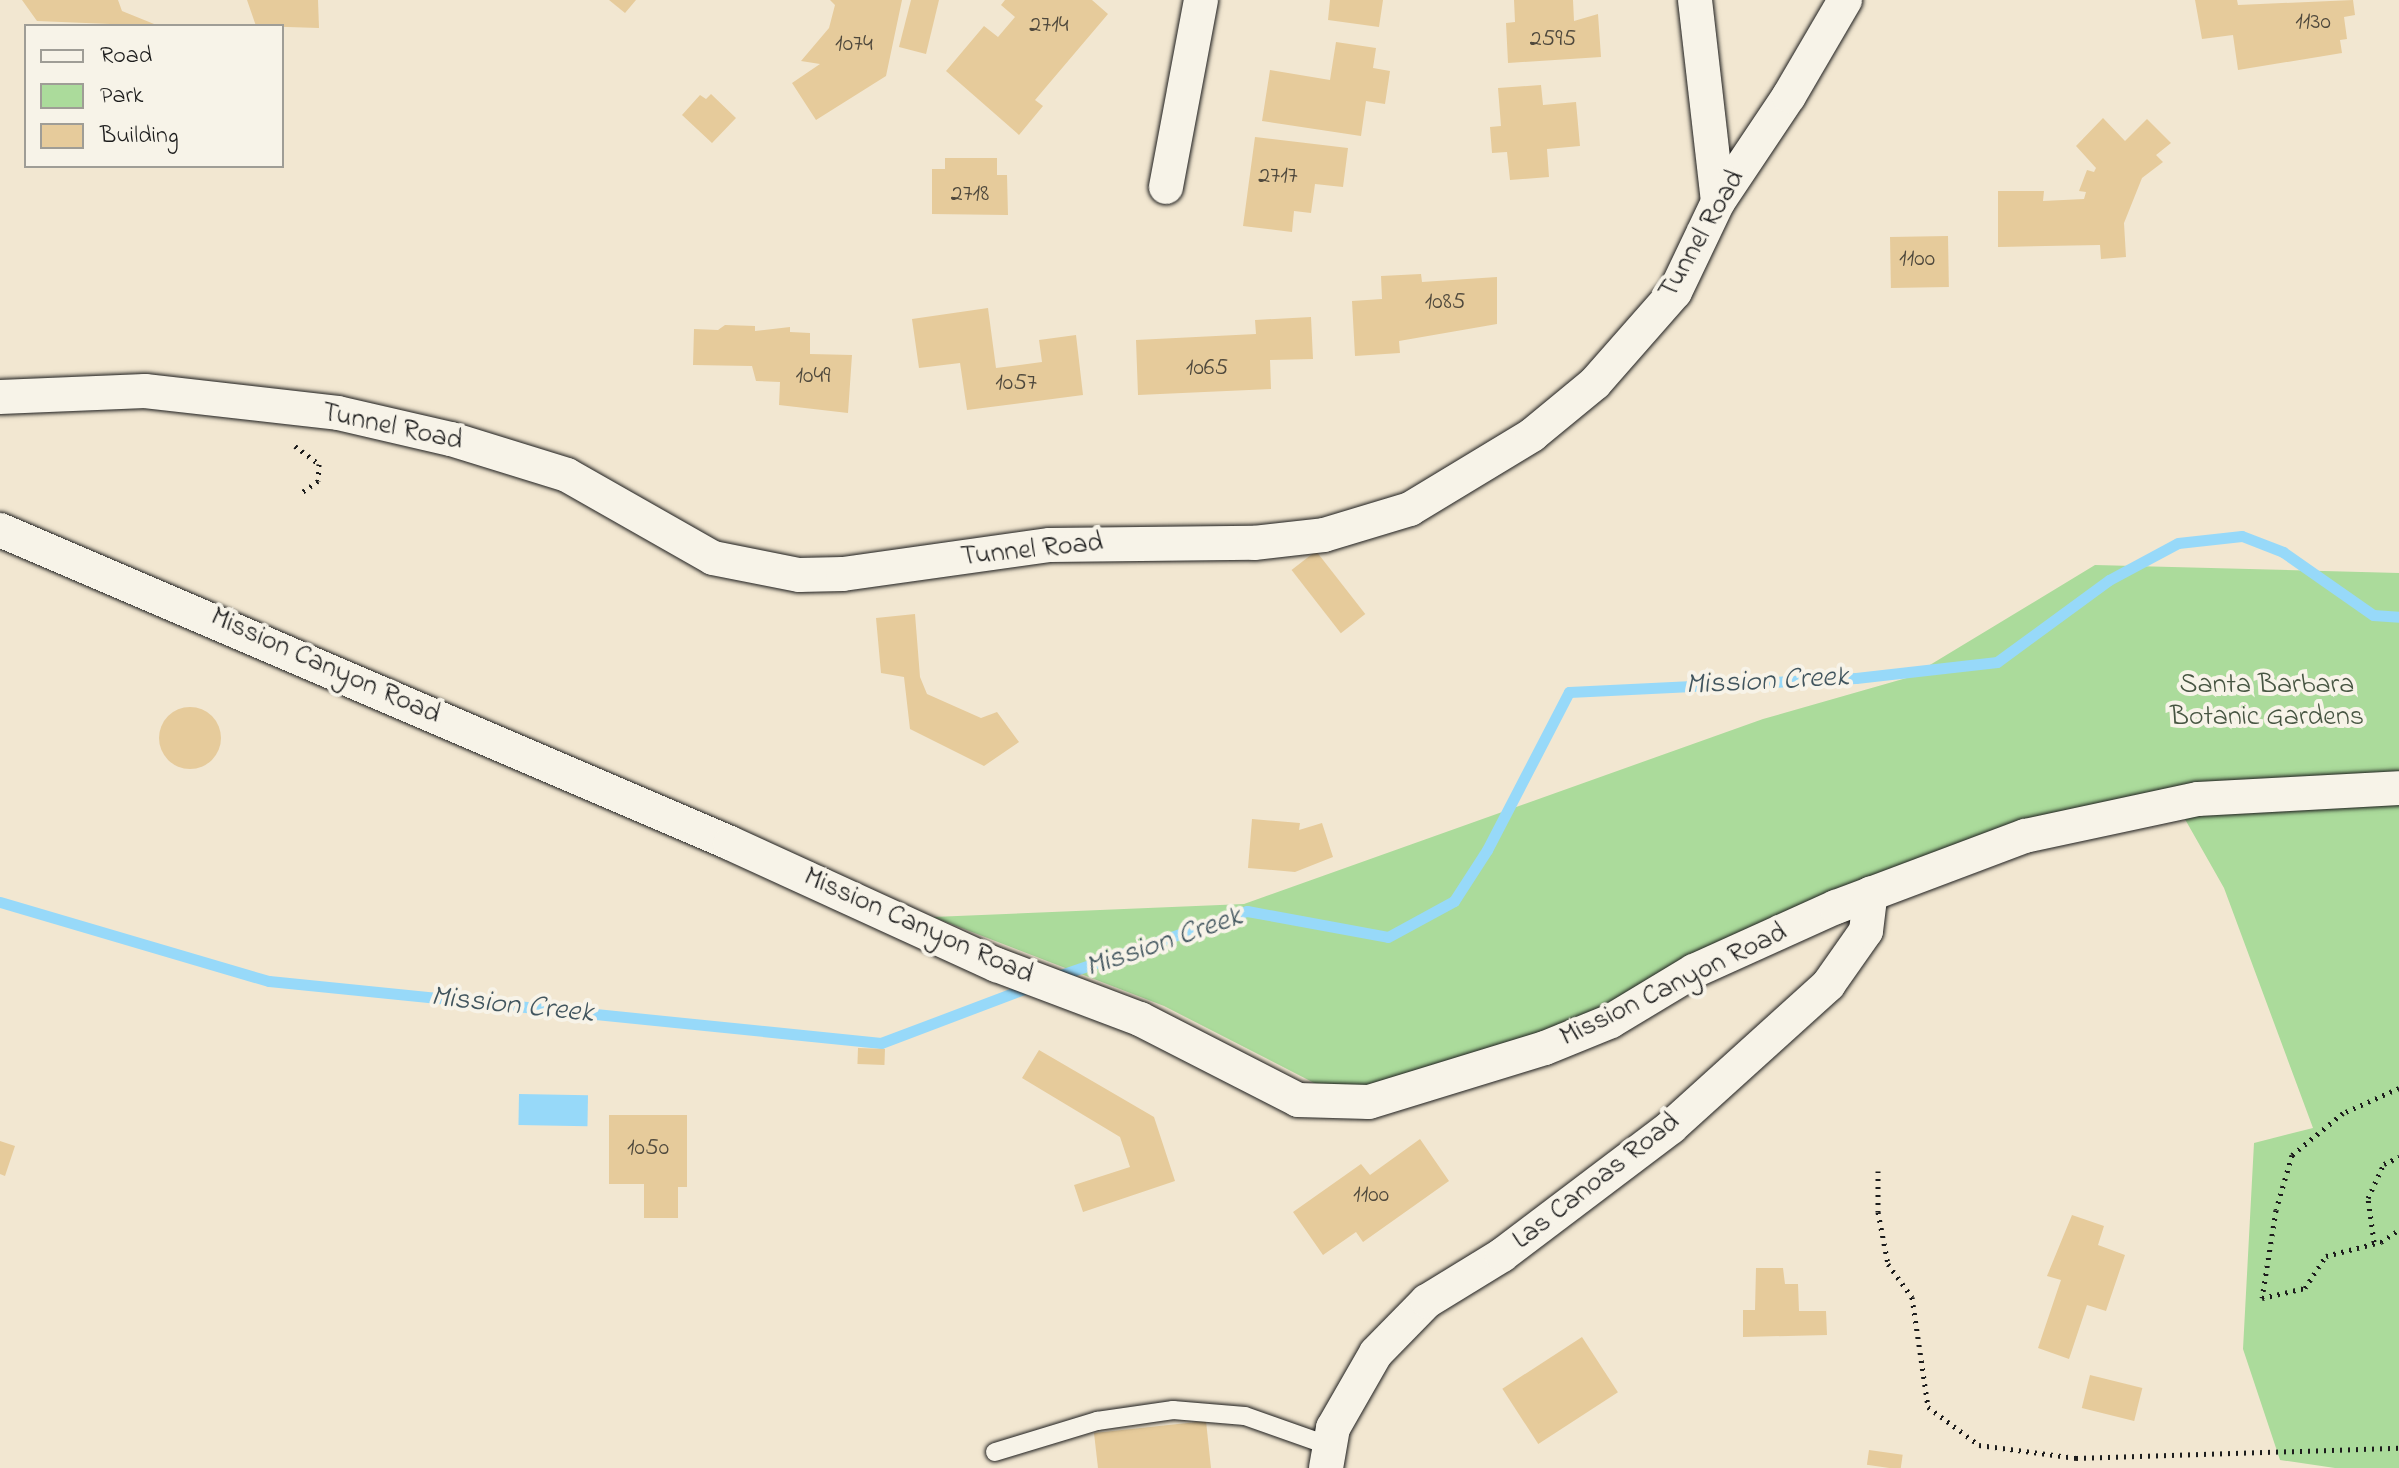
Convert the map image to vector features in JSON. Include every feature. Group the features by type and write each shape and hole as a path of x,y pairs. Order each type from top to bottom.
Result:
{"street":[{"path":"1166,187 1201,0"},
{"path":"1695,0 1718,202"},
{"name":"Tunnel Road","path":"0,397 145,391 338,413 451,439 567,475 713,558 785,573 843,574 1050,545 1254,543 1324,535 1410,509 1532,435 1595,383 1675,292 1718,202 1789,96 1845,0"},
{"name":"Mission Canyon Road","path":"0,530 701,830 997,965 1140,1019 1298,1100 1369,1102 1545,1048 1611,1021 1694,971 1871,893 2025,836 2117,813 2198,799 2399,788"},
{"name":"Las Canoas Road","path":"1328,1457 1333,1428 1376,1353 1427,1301 1502,1255 1671,1127 1828,985 1866,931 1871,893"}],"lane":[{"path":"995,1452 1097,1421 1173,1410 1245,1416 1328,1457"}],"path":[{"path":"275,406 274,427 319,464 318,481 301,493"},
{"path":"2399,1088 2343,1113 2292,1155 2266,1255 2262,1298 2305,1288 2326,1256 2374,1243 2399,1230"},
{"path":"2374,1243 2368,1198 2384,1164 2399,1157"},
{"path":"1878,1171 1878,1212 1888,1264 1912,1297 1928,1407 1979,1445 2076,1458 2399,1448"}],"green space":[{"name":"Santa Barbara Botanic Gardens","path":"2095,565 2399,573 2399,1468 2335,1468 2280,1460 2243,1349 2254,1143 2313,1128 2224,888 2169,791 2017,832 1634,1008 1393,1089 1322,1087 1164,1006 933,917 1244,904 1763,719 1910,677"}],"water":[{"path":"519,1094 588,1095 587,1126 518,1125"}],"building":[{"path":"22,0 118,0 122,11 154,24 110,24 37,21"},
{"path":"247,0 318,0 319,28 255,24"},
{"path":"609,0 636,0 625,13"},
{"path":"830,0 902,0 886,76 816,120 792,83 820,64 801,61 829,28 835,5"},
{"path":"911,0 939,0 926,54 899,47"},
{"path":"1005,0 1092,0 1108,14 1035,100 1043,106 1019,135 946,71 984,26 998,37 1015,17 1001,5"},
{"path":"1330,0 1383,0 1379,27 1328,20"},
{"path":"1514,0 1573,0 1574,21 1598,14 1601,57 1508,63 1506,23 1515,22"},
{"path":"2195,0 2237,0 2238,5 2353,0 2355,15 2344,17 2347,39 2340,40 2342,53 2238,70 2233,35 2202,39"},
{"path":"1336,42 1376,48 1373,68 1390,71 1385,104 1366,101 1361,136 1262,121 1270,70 1330,80"},
{"path":"1541,85 1543,105 1576,102 1580,146 1547,149 1549,177 1510,180 1507,152 1492,153 1490,127 1501,126 1498,88"},
{"path":"711,94 736,118 712,143 682,115 700,95 706,99"},
{"path":"2103,118 2125,141 2147,119 2171,143 2156,155 2163,162 2142,178 2124,223 2126,257 2101,259 2100,245 1998,247 1998,191 2044,191 2043,201 2084,199 2086,192 2079,191 2087,170 2094,172 2096,168 2076,146"},
{"path":"1255,137 1348,148 1343,187 1315,184 1311,213 1294,211 1292,232 1243,226"},
{"path":"945,158 997,158 997,175 1007,175 1008,215 932,214 932,169 945,169"},
{"path":"1948,236 1949,287 1891,288 1890,237"},
{"path":"1421,274 1422,282 1497,277 1497,324 1399,341 1400,353 1355,356 1352,301 1382,299 1381,276"},
{"path":"988,308 996,368 1042,362 1039,340 1076,335 1083,395 967,410 960,363 919,368 912,319"},
{"path":"1311,317 1313,359 1270,360 1271,389 1138,395 1136,340 1256,334 1255,320"},
{"path":"725,325 755,326 755,331 790,327 790,332 810,333 810,354 852,355 848,413 779,405 780,382 756,381 752,366 693,365 694,329 718,330"},
{"path":"1316,551 1365,614 1341,633 1292,570"},
{"path":"915,614 920,677 927,694 981,718 997,712 1019,742 984,766 910,729 904,677 881,673 876,618"},
{"path":"190,707 202,709 212,716 219,726 219,750 212,760 202,767 190,769 178,767 168,760 161,750 159,738 161,726 168,716 178,709"},
{"path":"1252,819 1300,823 1299,830 1322,823 1333,857 1295,872 1248,868"},
{"path":"858,1048 885,1049 884,1065 857,1064"},
{"path":"1039,1050 1154,1117 1175,1181 1083,1212 1074,1185 1130,1167 1120,1137 1022,1078"},
{"path":"609,1115 687,1115 687,1187 678,1187 678,1218 644,1218 644,1184 609,1184"},
{"path":"1420,1139 1449,1181 1363,1242 1356,1232 1323,1255 1293,1212 1361,1164 1370,1175"},
{"path":"0,1141 15,1146 5,1176 0,1174"},
{"path":"2072,1215 2104,1226 2098,1245 2125,1255 2106,1311 2087,1305 2069,1359 2038,1348 2061,1280 2047,1276"},
{"path":"1756,1268 1783,1268 1785,1284 1798,1284 1799,1311 1826,1311 1827,1335 1743,1337 1743,1310 1755,1310"},
{"path":"1582,1337 1618,1392 1538,1444 1502,1389"},
{"path":"2090,1375 2142,1388 2134,1421 2082,1408"},
{"path":"1206,1421 1211,1468 1098,1468 1094,1433"},
{"path":"1869,1450 1903,1455 1901,1468 1867,1465"}],"waterway":[{"name":"Mission Creek","path":"1055,977 1247,911 1388,937 1454,901 1487,850 1569,692 1856,678 1997,662 2109,580 2178,543 2242,536 2283,552 2373,615 2399,617"},
{"name":"Mission Creek","path":"0,902 269,981 881,1043 1032,986"}]}
